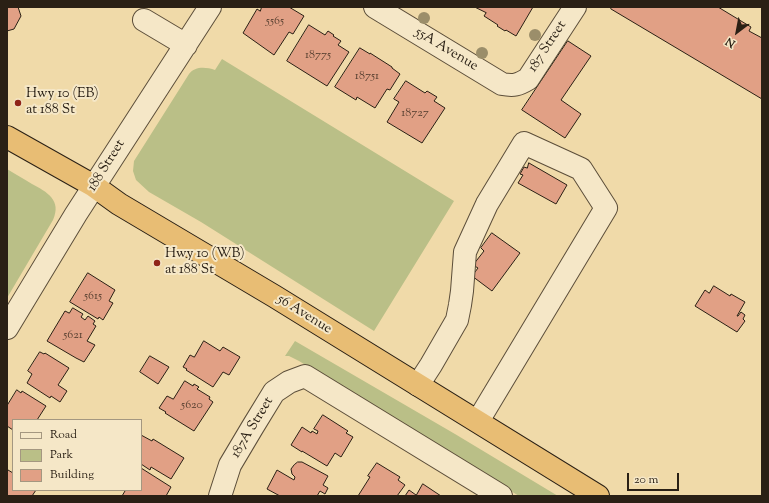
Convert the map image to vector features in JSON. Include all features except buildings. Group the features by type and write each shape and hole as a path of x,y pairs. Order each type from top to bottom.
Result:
{"highway":[{"name":"56 Avenue","path":"7,137 94,186 119,204 274,296 598,496"}],"street":[{"name":"188 Street","path":"7,328 76,214 210,7"},
{"name":"55A Avenue","path":"375,7 502,84 511,86 519,84"},
{"name":"187 Street","path":"519,84 528,79 575,7"},
{"path":"144,20 186,45"},
{"path":"418,385 457,320 462,291 465,252 487,204 524,143 581,169 606,208 478,421"},
{"name":"187A Street","path":"220,496 230,465 274,392 289,382 305,376 501,496"}],"green space":[{"path":"222,59 454,201 374,331 201,222 149,192 136,180 133,171 134,161 191,71 197,68 208,68 215,70"},
{"path":"7,169 43,190 52,198 56,207 53,220 7,298"},
{"path":"295,341 558,496 519,496 299,361 289,356 285,356"}],"place":[{"name":"Hwy 10 (EB) at 188 St","path":"18,103"},
{"name":"Hwy 10 (WB) at 188 St","path":"157,263"}]}
